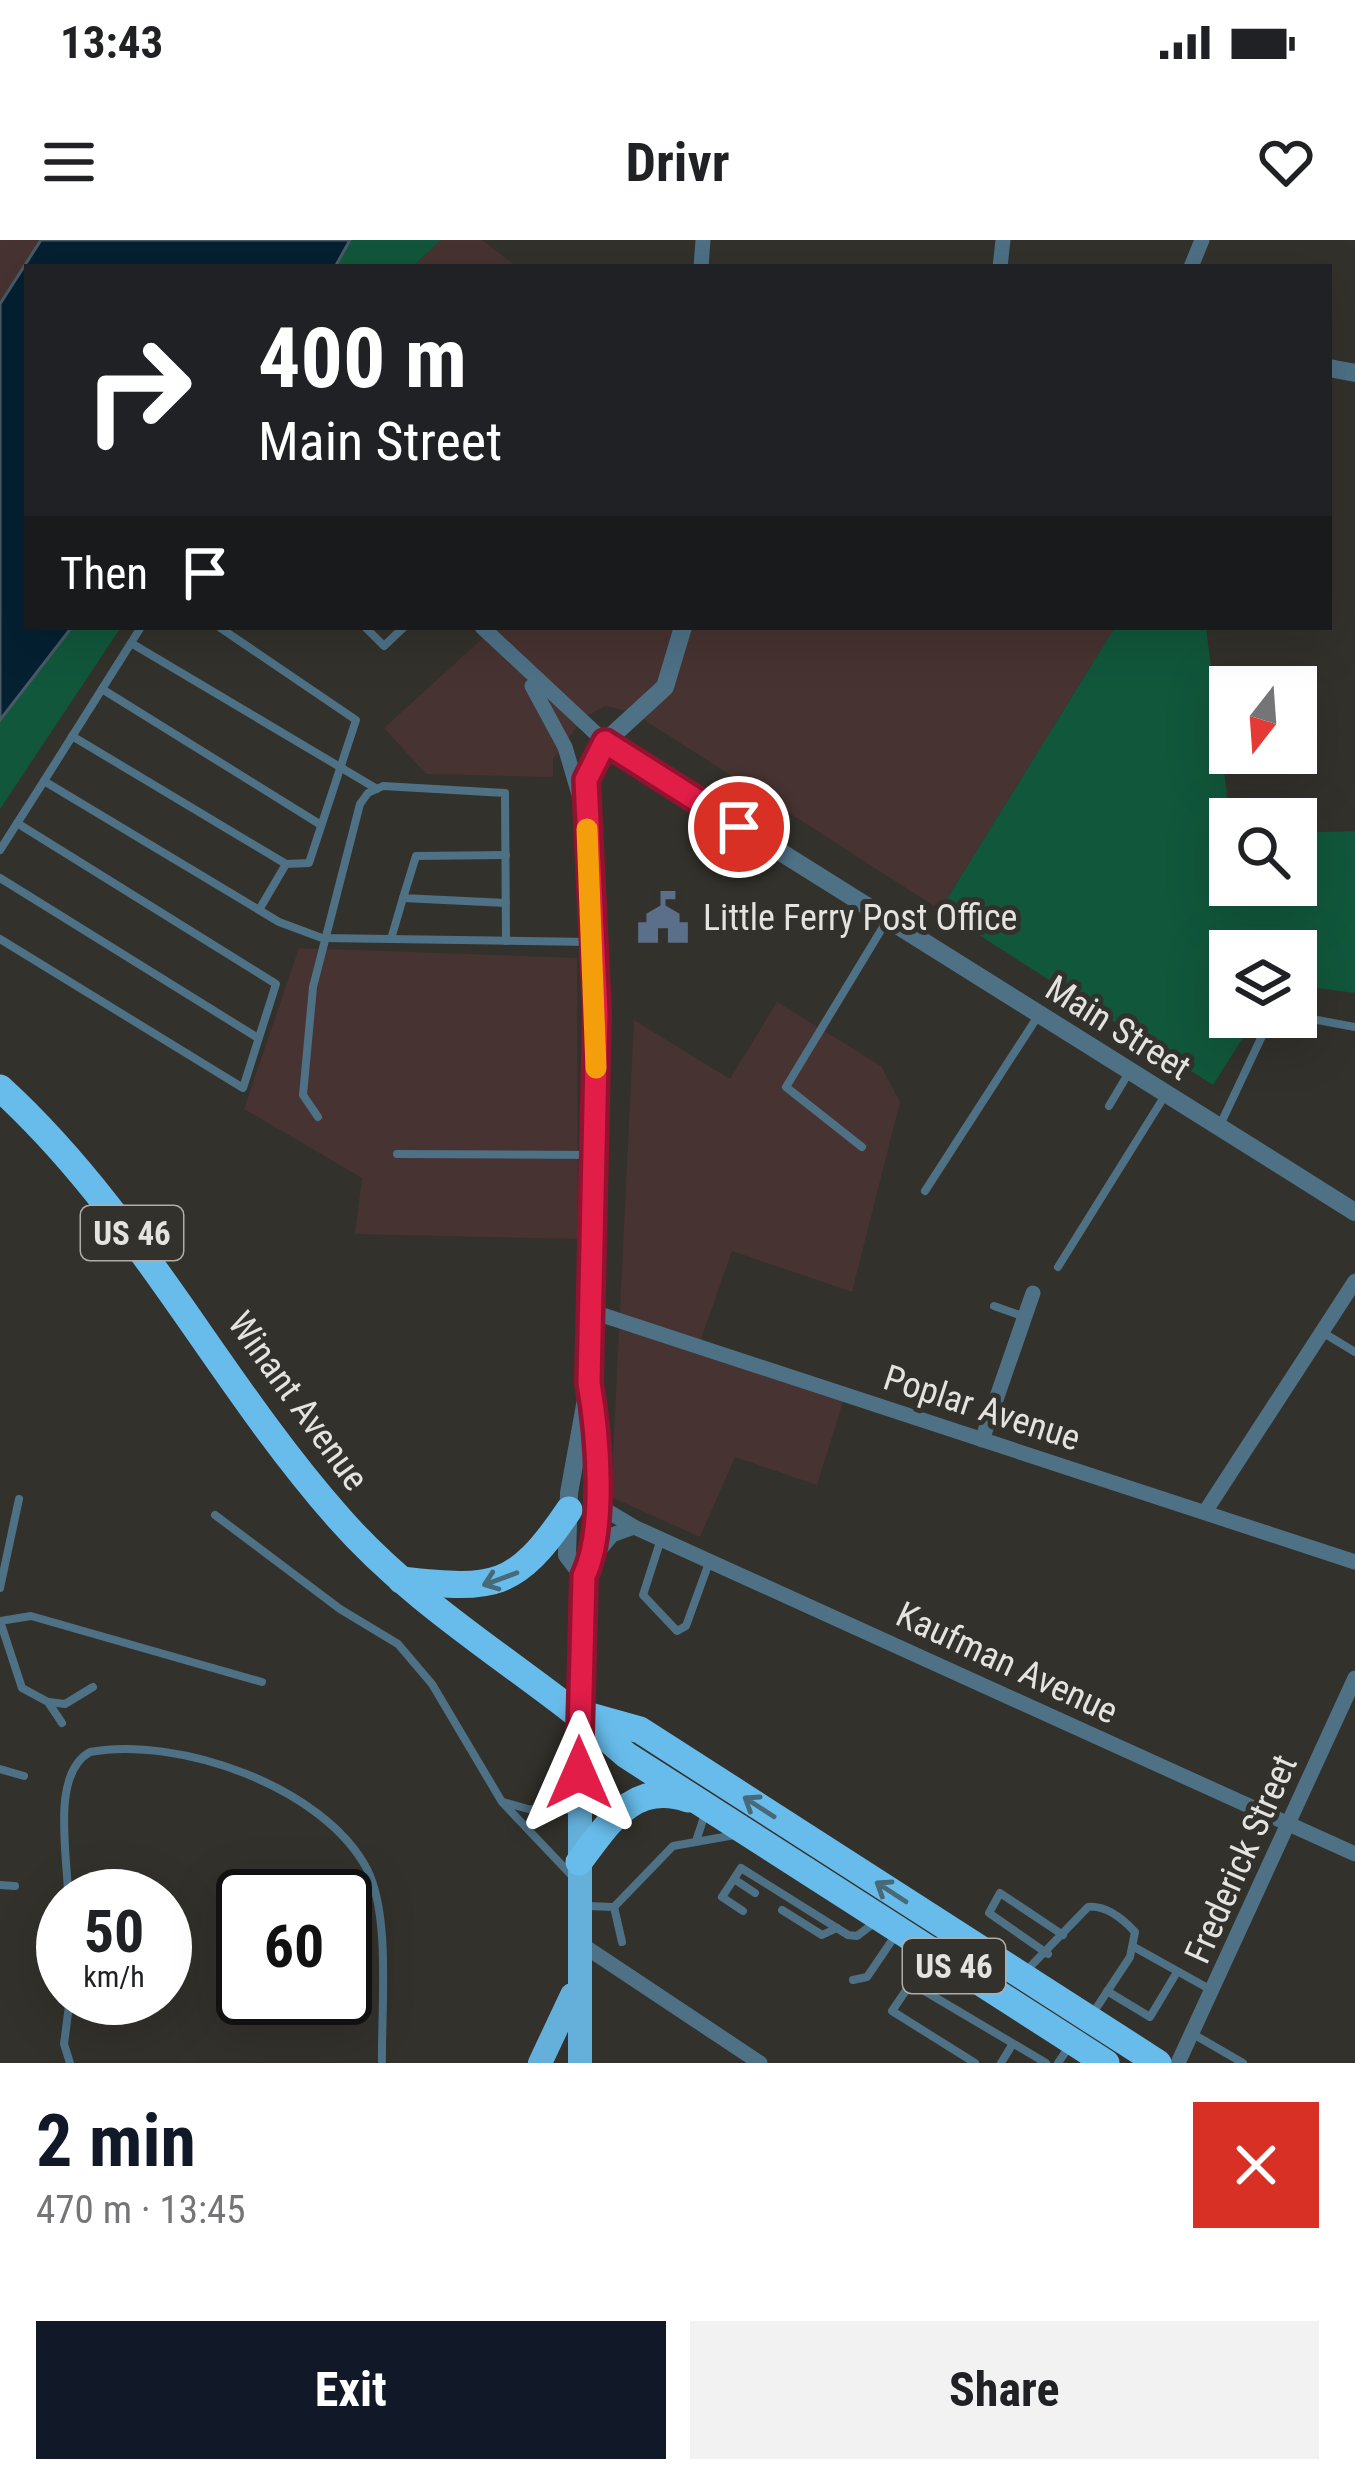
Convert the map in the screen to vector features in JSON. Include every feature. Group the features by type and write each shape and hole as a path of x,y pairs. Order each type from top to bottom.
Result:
{"highway":[{"name":"Winant Avenue","path":"0,1088 100,1193 333,1511 446,1620 580,1714"},
{"path":"401,1580 473,1587 507,1580 535,1558 582,1506"},
{"name":"US 46","path":"580,1714 626,1755 746,1832 811,1857 1021,1975 1073,2041 1158,2063"},
{"name":"US 46","path":"580,1714 640,1730 811,1857 898,1930 1106,2063"},
{"path":"578,1883 618,1811 636,1799 664,1793 707,1808"}],"main road":[{"path":"576,2059 580,1714"},
{"path":"540,2063 578,1982"}],"street":[{"path":"485,630 605,742"},
{"path":"584,1576 567,1555 582,1506 595,1155 586,780 605,742 665,687 681,630"},
{"path":"521,668 565,747 586,818"},
{"name":"Main Street","path":"605,742 1355,1213"},
{"path":"1205,1512 1355,1281"},
{"path":"982,1439 1033,1293"},
{"name":"Poplar Avenue","path":"590,1311 1355,1562"},
{"path":"582,1506 594,1556"},
{"name":"Kaufman Avenue","path":"582,1506 1355,1854"},
{"path":"580,1714 584,1576 612,1535 634,1527"},
{"name":"Frederick Street","path":"1178,2063 1292,1825 1355,1678"},
{"path":"578,1942 760,2063"}],"lane":[{"path":"0,850 139,630"},
{"path":"72,736 286,864 309,862 356,720 223,630"},
{"path":"368,630 384,646 401,630"},
{"path":"131,643 377,789 505,793 506,941"},
{"path":"102,689 322,825"},
{"path":"44,781 259,910 322,938 592,942"},
{"path":"318,1117 303,1095 322,938 360,804 377,789"},
{"path":"0,939 243,1088 276,984 17,823"},
{"path":"392,939 416,856 506,855"},
{"path":"259,910 286,864"},
{"path":"0,878 259,1038"},
{"path":"403,898 506,903"},
{"path":"862,1147 786,1087 886,921"},
{"path":"925,1190 1037,1016"},
{"path":"1317,1020 1355,1027"},
{"path":"1217,1128 1234,1104 1244,1068 1260,1038"},
{"path":"1109,1106 1128,1074"},
{"path":"1058,1268 1165,1096"},
{"path":"397,1154 595,1155"},
{"path":"994,1306 1024,1317"},
{"path":"1322,1332 1355,1352"},
{"path":"0,1588 20,1498"},
{"path":"215,1515 340,1609 398,1644 431,1684 502,1802 578,1883 614,1907 622,1942"},
{"path":"661,1538 644,1595 677,1631 686,1626 710,1560"},
{"path":"92,1687 64,1704 48,1702 22,1688 0,1620 31,1616 262,1682"},
{"path":"48,1702 62,1723"},
{"path":"68,1869 68,1779 79,1757 90,1752 173,1751 277,1788 342,1836 368,1870 379,1910 382,2063"},
{"path":"0,1769 24,1776"},
{"path":"502,1802 528,1809 579,1810"},
{"path":"696,1841 707,1808"},
{"path":"614,1907 674,1846 746,1832"},
{"path":"743,1911 722,1898 742,1868 857,1936 898,1930"},
{"path":"734,1880 755,1893"},
{"path":"0,1885 15,1886"},
{"path":"1048,1954 989,1913 1000,1894 1063,1936"},
{"path":"1021,1975 1048,1954 1088,1907 1100,1906 1135,1932 1134,1948 1073,2041"},
{"path":"782,1910 822,1935 837,1928"},
{"path":"853,1979 867,1977 898,1930"},
{"path":"898,1930 910,1983 892,2011 975,2063"},
{"path":"1134,1948 1214,1992"},
{"path":"1107,1990 1150,2017 1177,1972"},
{"path":"910,1983 1046,2063"},
{"path":"66,2025 64,2044 70,2063"},
{"path":"1192,2033 1243,2063"},
{"path":"1001,2063 1012,2045"}],"shaded area":[{"path":"0,240 41,240 24,264 0,304"},
{"path":"441,240 482,240 513,264 415,264"},
{"path":"492,630 1113,630 940,910 632,712 605,706 583,718 553,759 553,777 426,774 384,728"},
{"path":"299,948 577,958 578,1239 355,1234 362,1178 244,1109"},
{"path":"777,1002 881,1066 900,1102 852,1292 732,1251 700,1342 846,1392 817,1485 735,1457 700,1537 611,1497 634,1020 730,1079"}],"green space":[{"path":"351,240 441,240 415,264 337,264"},
{"path":"70,630 119,630 0,809 0,720"},
{"path":"1113,630 1206,630 1211,666 1209,774 1224,774 1227,798 1209,798 1209,906 1317,906 1317,832 1355,831 1355,993 1317,988 1317,930 1209,930 1209,1038 1243,1038 1213,1085 940,910"}],"water":[{"path":"41,240 350,240 337,264 26,264"},
{"path":"24,267 24,630 70,630 0,720 0,304"}],"slow traffic":[{"path":"587,829 596,1068"}],"place":[{"name":"Little Ferry Post Office","path":"663,918"}],"route":[{"path":"579,1773 584,1576 594,1556 596,1425 589,1383 597,1013 586,780 593,759 605,742 739,827"}]}
